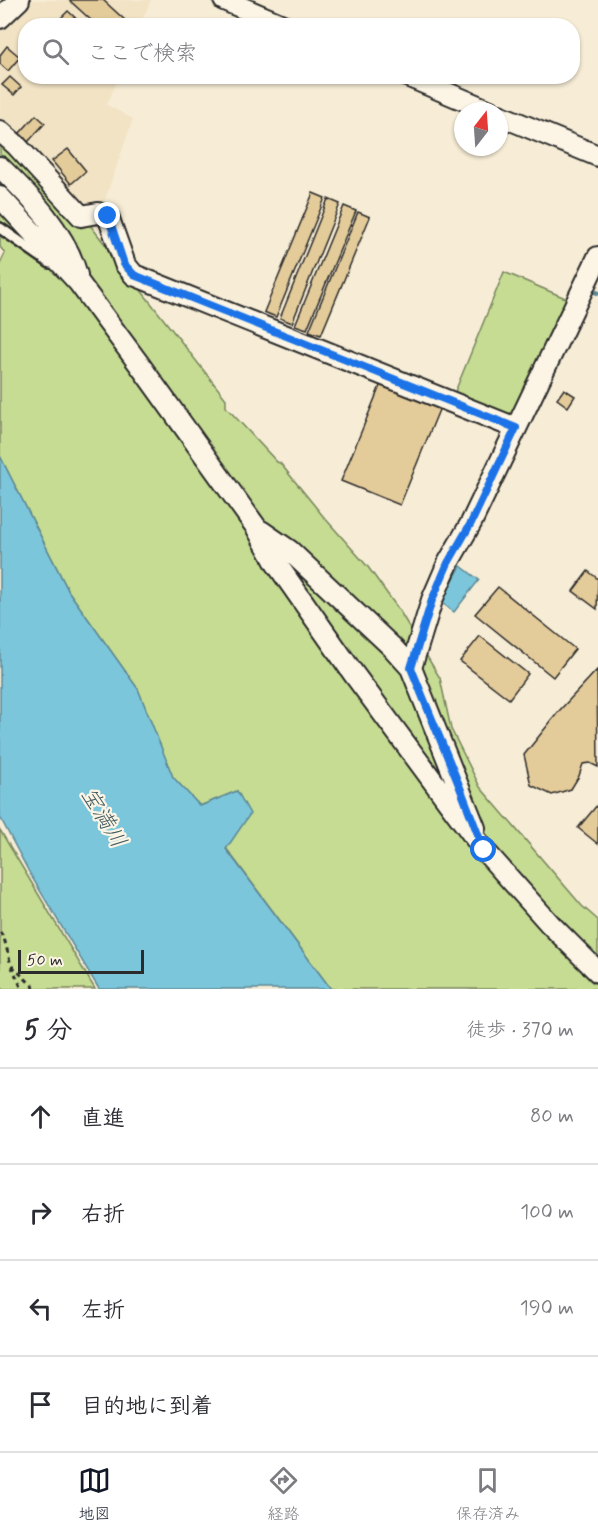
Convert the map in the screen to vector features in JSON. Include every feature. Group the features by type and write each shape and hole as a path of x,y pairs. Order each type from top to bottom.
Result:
{"street":[{"path":"0,18 19,0"},
{"path":"224,0 266,18"},
{"path":"426,84 469,102"},
{"path":"508,119 598,156"},
{"path":"0,131 16,145 81,216 98,213 108,216 124,264 134,275 516,428"},
{"path":"0,166 32,198 71,255 79,283"},
{"path":"0,197 79,283 186,427 256,527 276,563 353,673 484,850 550,924 598,972"},
{"path":"411,668 436,591 516,428 590,296 598,257"},
{"path":"256,527 290,551 392,647 411,668 484,850"}],"lane":[{"path":"0,228 79,283"}],"path":[{"path":"0,932 22,989"},
{"path":"11,965 36,989"}],"shaded area":[{"path":"26,0 151,0 143,18 18,18 18,84 116,84 107,105 133,119 103,205 82,211 0,124 0,26"}],"green space":[{"path":"0,137 14,148 81,228 90,225 226,399 226,407 280,463 368,567 399,610 440,678 451,729 480,787 582,906 598,920 598,989 331,989 226,848 249,814 237,791 200,806 173,778 138,689 69,592 0,456 0,264 5,253 0,247"},
{"path":"504,272 570,300 512,424 452,399"},
{"path":"0,830 95,989 0,989"}],"water":[{"name":"宝満川","path":"0,456 69,592 138,689 173,777 200,806 237,791 250,814 226,849 331,989 99,989 30,874 0,817"},
{"path":"461,566 479,580 454,612 441,602"}],"building":[{"path":"69,0 103,0 123,18 89,18"},
{"path":"68,11 76,18 61,18"},
{"path":"7,46 18,55 18,59 8,71 0,64 0,55"},
{"path":"10,77 21,87 14,95 2,85"},
{"path":"36,115 45,123 28,142 19,134"},
{"path":"68,149 86,171 71,184 52,161"},
{"path":"313,193 325,198 276,317 264,312"},
{"path":"328,199 340,204 292,323 280,318"},
{"path":"344,206 356,211 307,329 295,325"},
{"path":"358,212 370,217 321,335 309,331"},
{"path":"382,381 441,405 400,505 341,481"},
{"path":"564,389 575,396 568,407 557,399"},
{"path":"588,571 598,579 597,609 573,591"},
{"path":"498,587 575,649 553,677 475,614"},
{"path":"480,636 528,674 509,699 460,661"},
{"path":"597,670 598,767 590,763 583,764 571,789 552,795 531,785 524,755 559,711"},
{"path":"598,804 598,844 578,828"}],"waterway":[{"path":"592,286 591,290 598,293"}],"route":[{"path":"108,216 124,264 134,275 516,428 471,523 448,563 432,600 411,668 484,850"}]}
